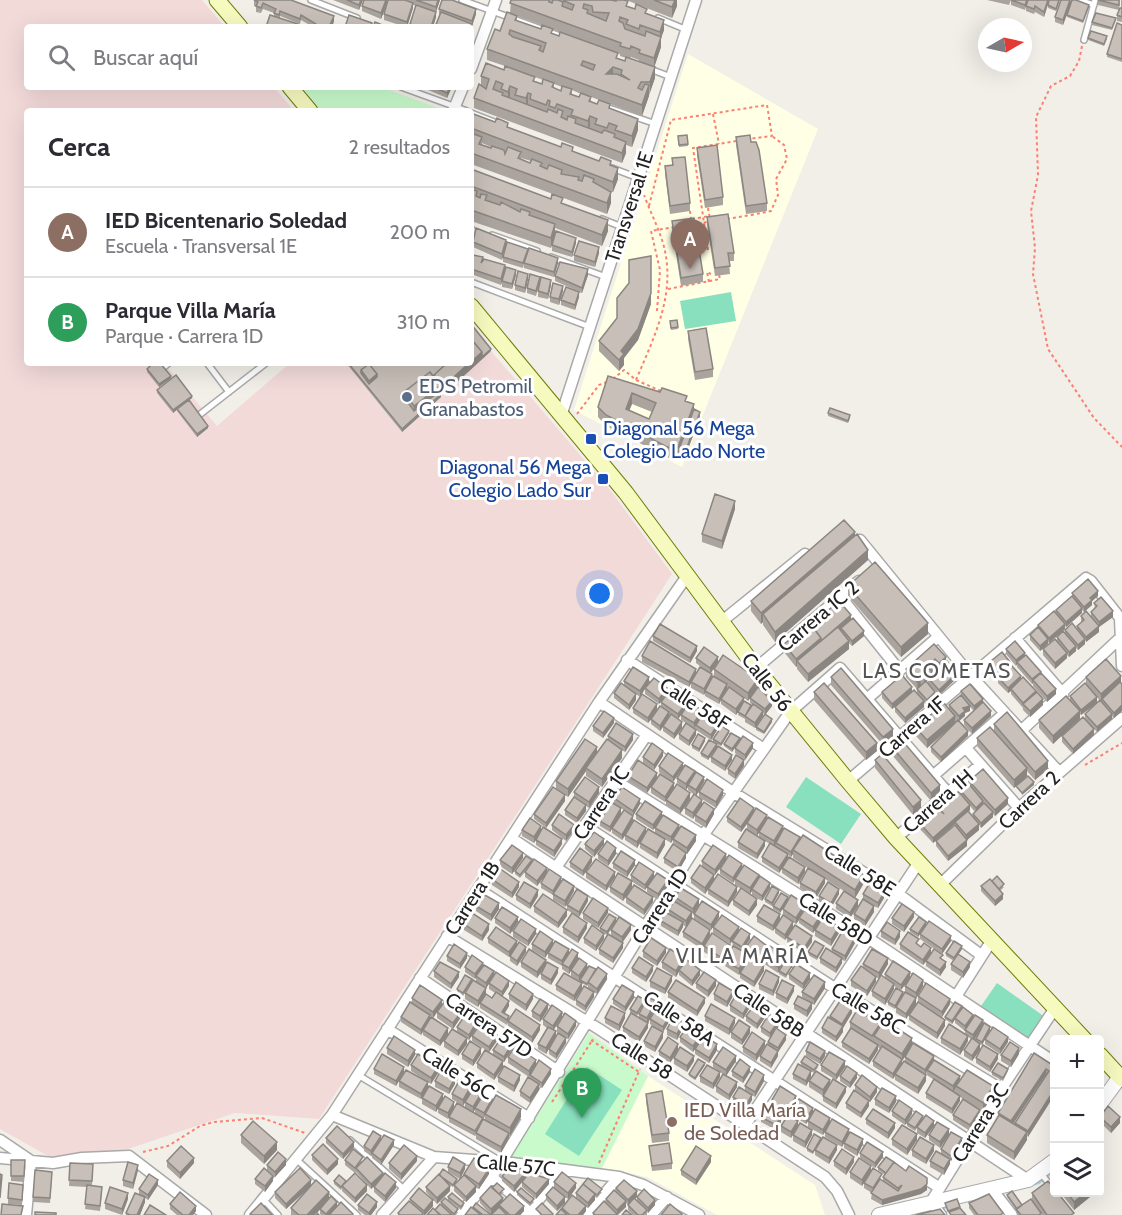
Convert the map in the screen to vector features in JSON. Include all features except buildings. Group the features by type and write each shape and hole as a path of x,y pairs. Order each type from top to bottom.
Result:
{"main road":[{"path":"219,1 238,24"},
{"path":"292,90 308,108"},
{"name":"Calle 56","path":"474,310 566,418 790,712 896,838 1080,1035"},
{"path":"1104,1059 1121,1078"}],"street":[{"path":"475,65 496,0"},
{"name":"Transversal 1E","path":"566,418 590,327 696,0"},
{"path":"454,108 462,90"},
{"path":"852,530 938,638 1059,772"},
{"path":"721,622 819,543"},
{"name":"Carrera 1C 2","path":"756,668 880,564"},
{"name":"Carrera 1B","path":"250,1215 314,1136 332,1121 387,1029 599,702 687,576"},
{"name":"Carrera 1F","path":"848,781 1086,578 1091,581 1120,618 1120,638"},
{"path":"840,596 899,670"},
{"path":"938,638 868,698 948,793"},
{"path":"1015,638 1063,694"},
{"path":"1120,638 1122,666"},
{"path":"1022,730 1063,694 1120,638"},
{"name":"Calle 58F","path":"627,660 764,748"},
{"name":"Carrera 1D","path":"502,1162 559,1072 645,927 675,885 702,837 790,712 840,668 868,698"},
{"path":"599,702 646,736 734,793"},
{"path":"934,775 1005,713"},
{"name":"Carrera 2","path":"940,885 1018,808 1122,718"},
{"name":"Carrera 1C","path":"555,869 646,736"},
{"path":"966,748 1018,808"},
{"name":"Carrera 1H","path":"896,838 980,765"},
{"name":"Calle 58D","path":"616,781 702,837 868,938 1050,1059"},
{"name":"Calle 58E","path":"734,793 897,893 981,955"},
{"name":"Calle 58C","path":"585,826 836,989 1001,1089"},
{"name":"Calle 58B","path":"511,838 970,1141 1034,1176"},
{"path":"746,1124 919,862"},
{"name":"Calle 58A","path":"478,888 940,1188"},
{"name":"Calle 58","path":"447,936 645,1058 825,1177 837,1191 849,1215"},
{"path":"955,998 992,940"},
{"name":"Carrera 57D","path":"420,978 559,1072"},
{"name":"Carrera 3C","path":"931,1202 1001,1089 1055,1008"},
{"name":"Calle 56C","path":"387,1029 530,1118"},
{"path":"1104,1094 1121,1078"},
{"name":"Calle 57C","path":"332,1121 434,1157 502,1162 619,1178 643,1185 693,1214"},
{"path":"0,1140 31,1161"},
{"path":"0,1158 53,1163 82,1158 129,1156 206,1215"},
{"path":"382,1215 434,1157"},
{"path":"27,1213 31,1161"},
{"path":"459,1215 502,1162"},
{"path":"879,1215 900,1212 1034,1176 1050,1164"},
{"path":"492,1177 530,1214 563,1170"},
{"path":"586,1215 619,1178"},
{"path":"991,1188 1012,1215"},
{"path":"651,1215 667,1197"},
{"path":"931,1202 942,1215"}],"lane":[{"path":"311,0 361,19"},
{"path":"462,0 571,40"},
{"path":"1079,0 1094,3 1084,40"},
{"path":"654,17 687,30"},
{"path":"638,64 671,77"},
{"path":"408,90 452,108"},
{"path":"592,102 656,124"},
{"path":"474,114 504,126"},
{"path":"605,165 638,178"},
{"path":"590,215 622,227"},
{"path":"482,231 606,277"},
{"path":"474,283 590,327"},
{"path":"156,374 165,366"},
{"path":"209,366 229,392"},
{"path":"193,420 262,366"},
{"path":"358,1075 502,1162"},
{"path":"345,1136 405,1190"},
{"path":"296,1159 357,1215"},
{"path":"1034,1176 1050,1187"},
{"path":"264,1200 278,1215"}],"path":[{"path":"1084,40 1079,62 1070,76 1051,86 1036,117 1038,175 1031,211 1034,231 1033,274 1047,349 1094,418 1122,447"},
{"path":"649,206 671,120 767,105 772,136 784,145 787,159 776,179 777,202 771,211 721,220"},
{"path":"713,114 719,144"},
{"path":"708,250 693,148 772,136"},
{"path":"636,380 663,313 667,289 663,243 638,178"},
{"path":"663,313 657,311 660,270 651,231 710,222 708,208"},
{"path":"690,211 692,225"},
{"path":"698,218 710,216"},
{"path":"709,282 708,272 711,274"},
{"path":"667,289 709,282 720,279 720,275"},
{"path":"566,418 599,385 611,380 624,370 636,380 669,395"},
{"path":"548,1107 599,1029"},
{"path":"582,1033 639,1072"},
{"path":"594,1173 645,1058"},
{"path":"129,1156 168,1146 200,1126 214,1122 262,1118 314,1136"}],"shaded area":[{"path":"0,0 202,0 222,24 24,24 24,90 276,90 292,108 24,108 24,366 167,366 217,426 287,366 348,366 402,432 491,351 611,491 672,574 319,1119 235,1113 128,1149 55,1160 0,1129"},
{"path":"688,54 818,129 682,467 574,410"},
{"name":"IED Villa María de Soledad","path":"648,1076 815,1185 825,1215 717,1215 647,1177 602,1168"}],"green space":[{"path":"304,90 389,90 438,108 319,108"},
{"path":"731,292 736,321 685,329 680,301"},
{"path":"806,777 861,814 841,844 786,807"},
{"path":"997,983 1045,1017 1029,1040 981,1006"},
{"path":"589,1033 648,1076 602,1168 510,1159"},
{"path":"587,1067 622,1090 579,1156 545,1134"}],"waterway":[{"path":"1031,1184 1039,1182 1050,1173"},
{"path":"912,1215 948,1206"}],"place":[{"name":"IED Bicentenario Soledad","path":"690,269"},
{"name":"EDS Petromil Granabastos","path":"407,397"},
{"name":"Diagonal 56 Mega Colegio Lado Norte","path":"591,439"},
{"name":"Diagonal 56 Mega Colegio Lado Sur","path":"603,479"},
{"name":"Parque Villa María","path":"582,1118"},
{"name":"IED Villa María de Soledad","path":"672,1122"}],"district":[{"name":"LAS COMETAS","path":"937,670"},
{"name":"VILLA MARÍA","path":"743,955"}]}
